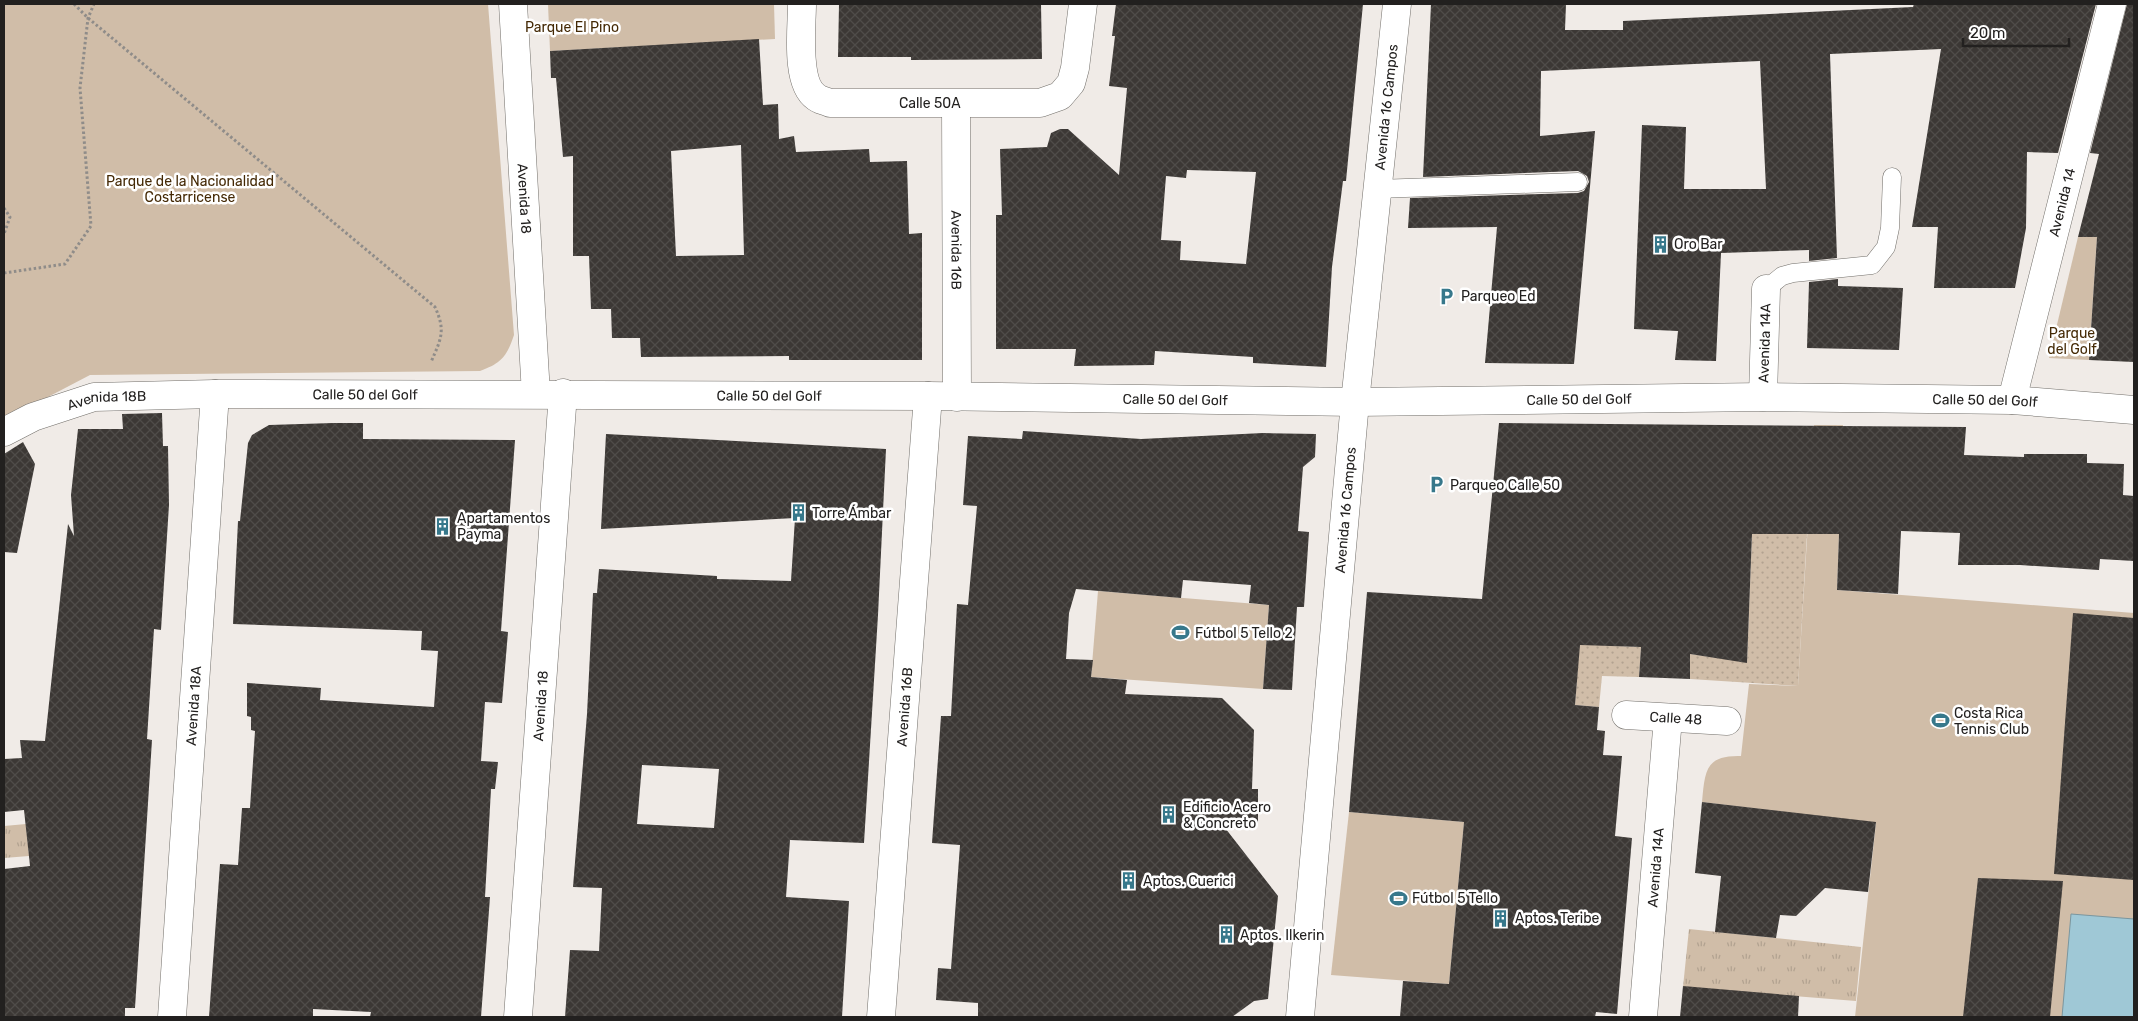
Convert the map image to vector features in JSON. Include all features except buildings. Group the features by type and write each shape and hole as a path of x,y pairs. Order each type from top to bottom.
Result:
{"street":[{"name":"Avenida 18","path":"513,4 536,394"},
{"name":"Calle 50A","path":"802,4 802,73 807,86 815,97 830,103 956,104 1040,103 1060,96 1071,82 1076,68 1083,4"},
{"name":"Avenida 16 Campos","path":"1300,1017 1355,402 1397,4"},
{"name":"Avenida 14","path":"2012,400 2112,4"},
{"name":"Avenida 16B","path":"956,104 957,396"},
{"name":"Avenida 14A","path":"1763,397 1766,289"},
{"name":"Calle 50 del Golf","path":"215,394 957,396 1355,402 1763,397 2012,400 2134,410"},
{"name":"Avenida 18B","path":"4,432 32,417 94,397 215,394"},
{"name":"Avenida 18A","path":"172,1017 215,394"},
{"name":"Avenida 18","path":"518,1017 563,394"},
{"name":"Avenida 16B","path":"881,1017 928,396"},
{"name":"Calle 48","path":"1626,714 1727,721"},
{"name":"Avenida 14A","path":"1643,1017 1668,718"}],"lane":[{"path":"1766,289 1782,276 1793,273 1862,268 1872,265 1886,247 1890,228 1892,177"},
{"path":"1377,188 1578,182"}],"path":[{"path":"74,4 88,18 435,307 442,322 440,341 417,394"},
{"path":"4,273 65,264 91,226 80,88 88,18 94,4"},
{"path":"4,208 10,216 4,234"}],"green space":[{"name":"Parque de la Nacionalidad Costarricense","path":"4,4 488,4 514,335 506,354 499,362 480,371 90,375 4,420"},
{"name":"Parque El Pino","path":"548,4 774,4 775,39 550,51"},
{"name":"Parque del Golf","path":"2078,237 2097,237 2089,360 2049,358"},
{"name":"Costa Rica Tennis Club","path":"1814,425 1843,425 1837,590 2134,613 2134,1017 1855,1017 1876,823 1702,802 1704,782 1709,767 1720,758 1741,756 1749,684 1798,686"},
{"path":"1752,534 1807,534 1798,686 1690,679 1690,654 1747,662"},
{"path":"1586,550 1616,646 1641,647 1639,677 1602,676 1599,707 1575,705"},
{"name":"Fútbol 5 Tello 2","path":"1098,591 1269,605 1263,689 1091,677"},
{"name":"Fútbol 5 Tello","path":"1349,812 1464,822 1449,984 1331,975"},
{"path":"26,824 29,856 4,858 4,826"},
{"path":"1689,929 1861,947 1856,1001 1683,987"}],"water":[{"path":"2071,914 2134,919 2134,1017 2062,1017"}],"place":[{"name":"Oro Bar","path":"1660,244"},
{"name":"Parqueo Ed","path":"1447,296"},
{"name":"Parqueo Calle 50","path":"1436,485"},
{"name":"Torre Ámbar","path":"798,513"},
{"name":"Apartamentos Payma","path":"443,526"},
{"name":"Fútbol 5 Tello 2","path":"1181,633"},
{"name":"Costa Rica Tennis Club","path":"1940,721"},
{"name":"Edificio Acero & Concreto","path":"1169,815"},
{"name":"Aptos. Cuerici","path":"1129,881"},
{"name":"Fútbol 5 Tello","path":"1398,898"},
{"name":"Aptos. Teribe","path":"1501,918"},
{"name":"Aptos. Ilkerin","path":"1226,935"}]}
